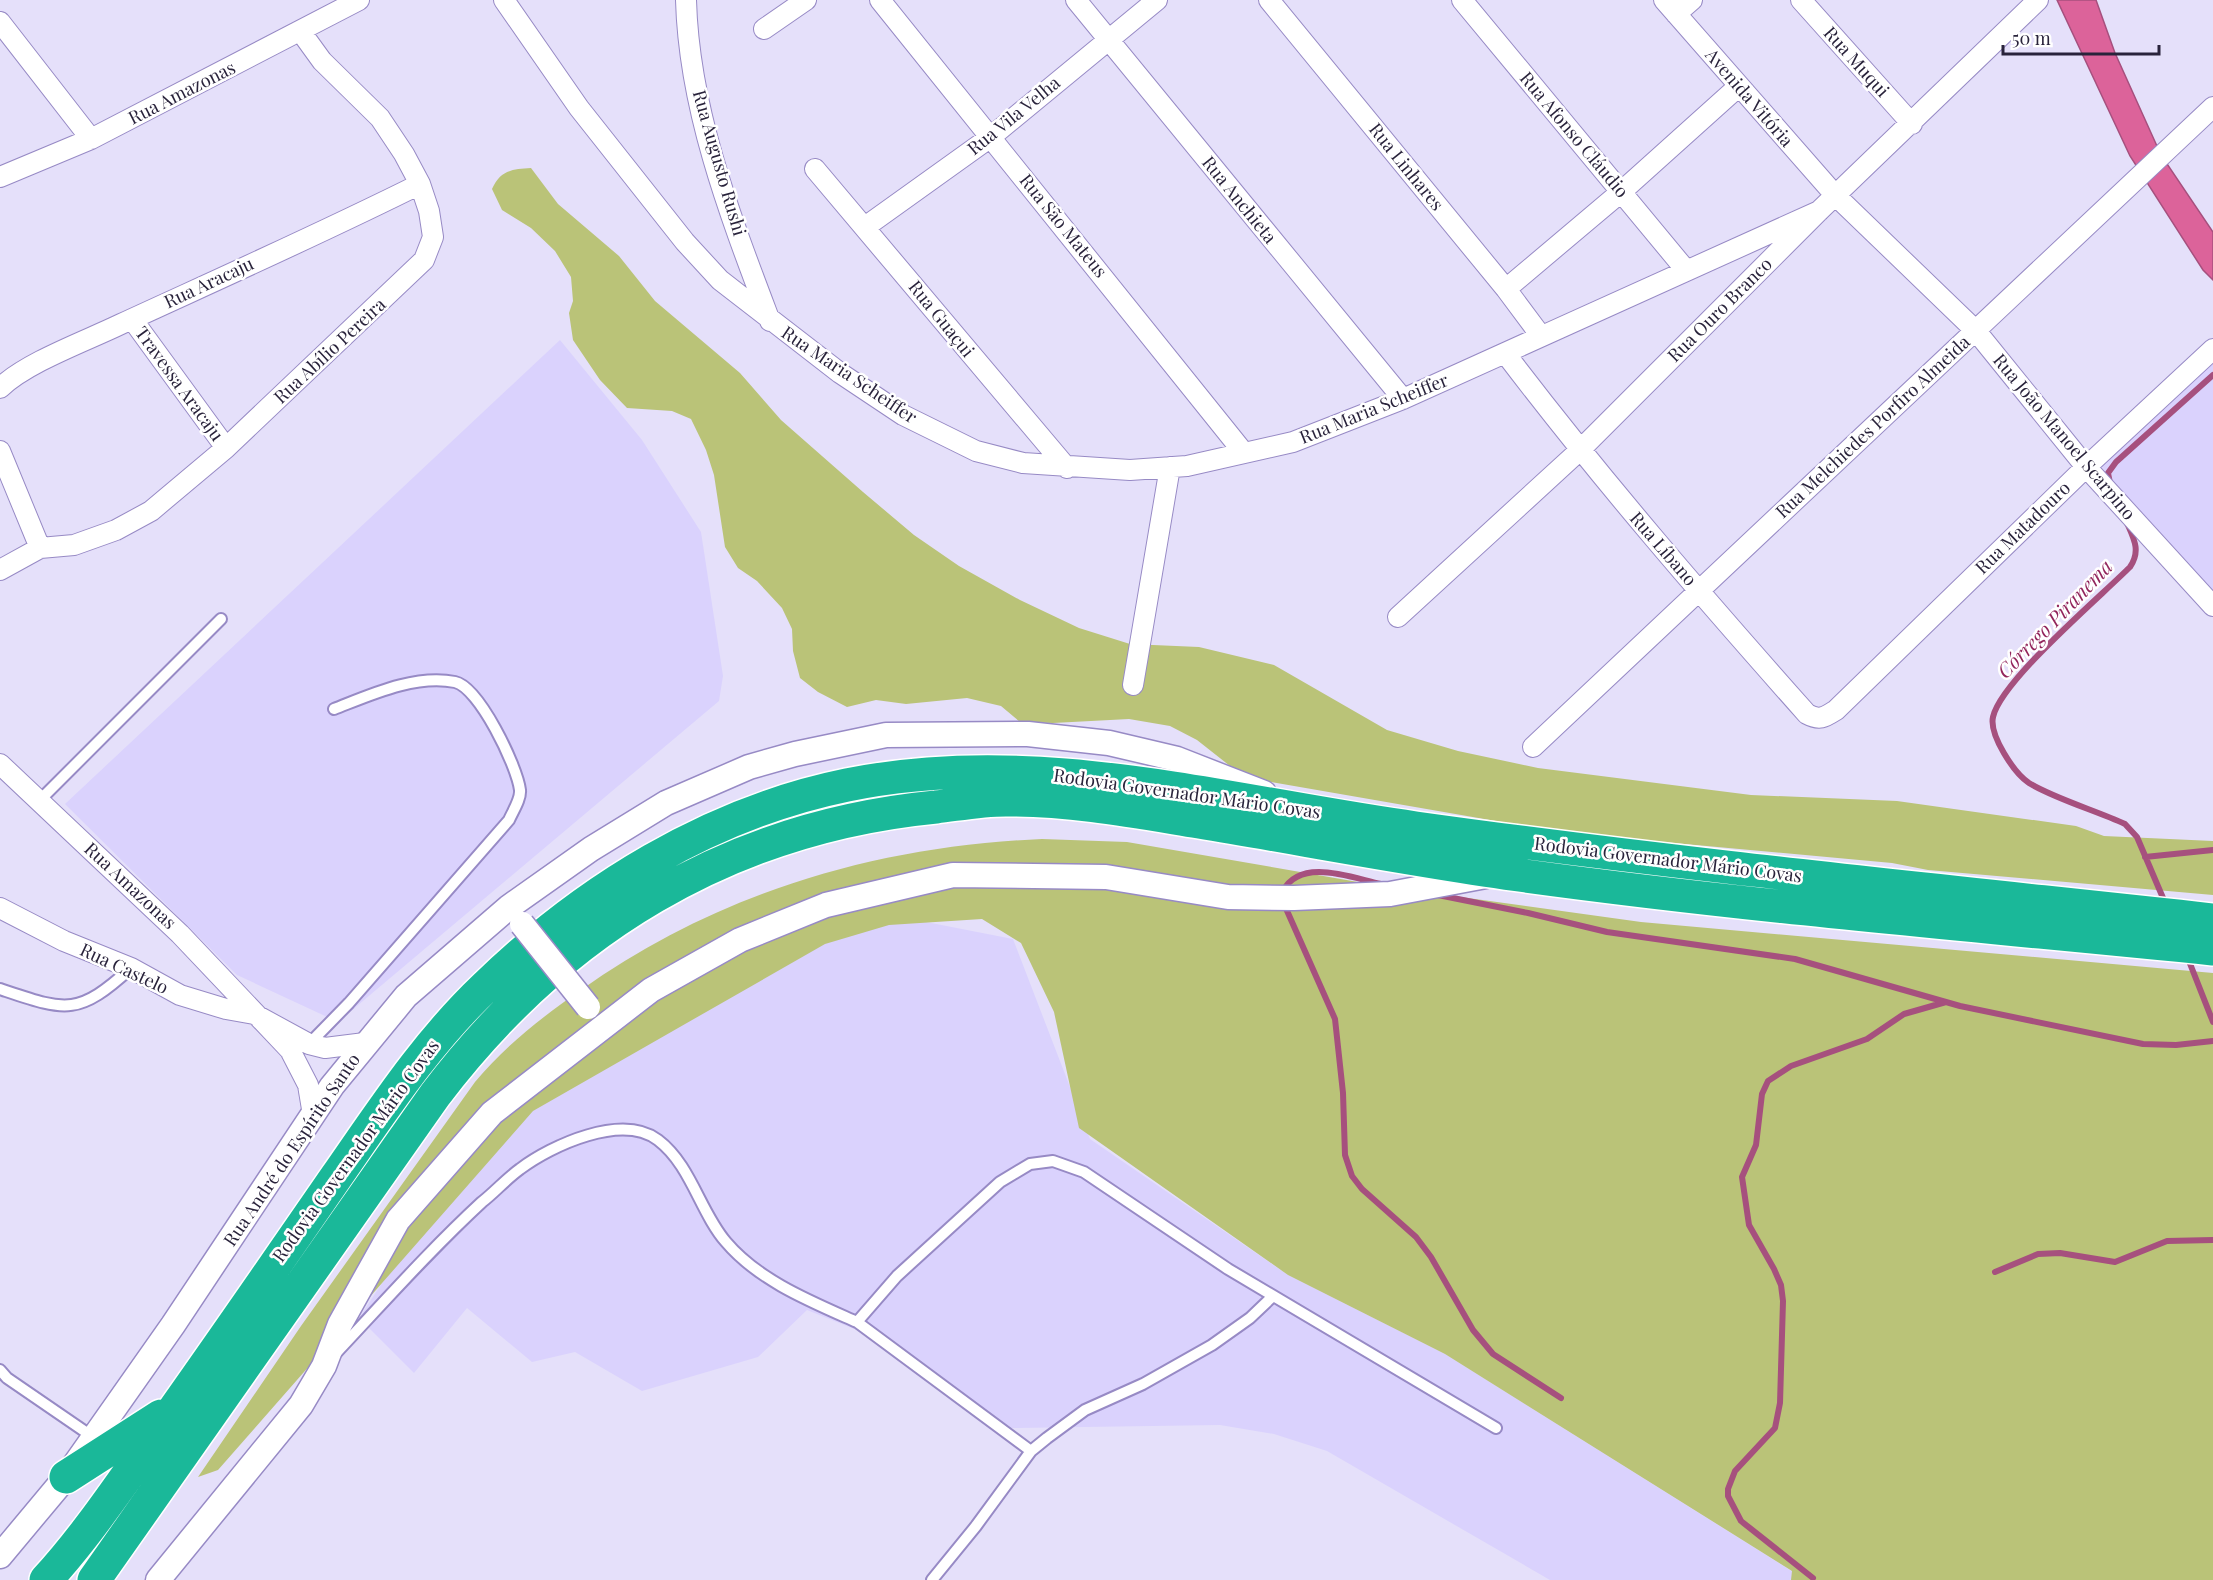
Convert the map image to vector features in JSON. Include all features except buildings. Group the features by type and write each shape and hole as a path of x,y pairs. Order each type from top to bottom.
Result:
{"highway":[{"name":"Rodovia Governador Mário Covas","path":"45,1580 71,1552 177,1405 392,1095 450,1023 491,981 553,928 626,875 670,850 756,810 801,796 892,777 963,771 993,770 1089,777 1408,827 1735,869 2213,920"},
{"name":"Rodovia Governador Mário Covas","path":"94,1580 462,1059 498,1018 555,965 627,912 701,871 778,840 857,818 897,810 1008,799 1118,809 1419,862 1503,873 1867,915 2213,949"},
{"path":"66,1477 177,1405"}],"street":[{"name":"Rua Amazonas","path":"0,177 91,139 359,0"},
{"name":"Rua Maria Scheiffer","path":"504,0 579,108 685,242 720,280 840,373 903,415 976,451 1023,463 1067,468 1130,470 1170,467 1293,442 1403,399 1685,269 1818,211"},
{"name":"Rua Augusto Rushi","path":"686,0 687,43 711,147 728,209 770,321"},
{"path":"764,29 806,0"},
{"name":"Rua São Mateus","path":"880,0 992,136 1244,453"},
{"name":"Rua Anchieta","path":"1076,0 1403,399"},
{"name":"Rua Vila Velha","path":"865,227 992,136 1157,0"},
{"name":"Rua Linhares","path":"1269,0 1506,289 1541,336"},
{"name":"Rua Afonso Cláudio","path":"1462,0 1685,269"},
{"path":"1670,7 1692,0"},
{"name":"Rua Muqui","path":"1801,0 1912,124"},
{"name":"Rua Ouro Branco","path":"1398,617 1579,451 1818,211 1912,124 2032,2"},
{"name":"Avenida Vitória","path":"1670,7 1835,195"},
{"path":"0,22 91,139"},
{"name":"Rua Abílio Pereira","path":"0,570 40,548 74,545 116,530 143,516 226,448 424,260 433,237 429,211 420,184 380,118 322,61 301,32"},
{"path":"1506,289 1621,192 1738,86"},
{"name":"Rua Melchiedes Porfiro Almeida","path":"1533,747 2213,107"},
{"name":"Rua Guaçui","path":"815,169 1015,410 1067,468"},
{"name":"Rua Aracaju","path":"0,387 10,378 132,319 337,225 420,184"},
{"name":"Rua João Manoel Scarpino","path":"1835,195 1976,331 2086,467 2213,606"},
{"name":"Travessa Aracaju","path":"132,319 226,448"},
{"name":"Rua Matadouro","path":"1836,710 2086,467 2213,349"},
{"name":"Rua Líbano","path":"1505,353 1579,451 1807,714 1816,719 1824,718 1836,710"},
{"path":"0,451 40,548"},
{"path":"1133,686 1170,467"},
{"name":"Rua André do Espírito Santo","path":"0,1556 66,1477 173,1325 313,1115 365,1043 406,996 515,916 591,849 675,799 749,767 830,746 886,735 1028,734 1109,743 1178,759 1310,811"},
{"name":"Rua Amazonas","path":"0,764 180,934 290,1050 308,1084 313,1115"},
{"name":"Rodovia Governador Mário Covas","path":"158,1580 301,1406 324,1366 340,1324 398,1220 492,1113 595,1016 651,990 740,940 826,905 953,875 1107,877 1228,897 1294,898 1390,894 1503,873"},
{"name":"Rua Castelo","path":"0,908 64,941 130,968 180,995 203,1003 254,1014"},
{"path":"515,916 595,1016"},
{"name":"Rua Amazonas","path":"254,1014 309,1044 325,1048 365,1043"}],"lane":[{"path":"39,801 221,619"},
{"path":"309,1044 349,1003 509,820 520,792 515,768 500,738 474,697 457,682 434,680 408,684 334,708"},
{"path":"0,989 43,1003 80,1006 104,993 130,968"},
{"path":"324,1366 462,1221 520,1169 567,1142 608,1130 642,1131 659,1141 691,1183 725,1241 746,1262 787,1288 857,1322 1031,1451"},
{"path":"857,1322 897,1276 1000,1182 1029,1164 1053,1161 1084,1172 1273,1296 1496,1428"},
{"path":"932,1580 976,1526 1031,1451 1085,1410 1143,1384 1212,1346 1250,1318 1273,1296"},
{"path":"2,1375 93,1437"}],"shaded area":[{"path":"2057,0 2096,0 2115,53 2161,155 2213,232 2213,280 2203,270 2130,156"},
{"path":"560,340 642,440 701,532 723,676 719,701 338,1022 237,975 65,804"},
{"path":"2213,355 2213,606 2098,462"},
{"path":"875,912 1013,939 1090,1139 1288,1275 1445,1354 1806,1580 1550,1580 1327,1451 1274,1434 1220,1425 1011,1428 904,1349 807,1310 758,1357 642,1391 575,1352 532,1362 467,1308 414,1373 359,1318 469,1152 615,1025"}],"green space":[{"path":"531,168 558,204 619,256 655,301 740,373 781,420 914,535 959,566 1020,600 1079,628 1130,644 1199,647 1274,665 1387,730 1458,751 1538,768 1751,795 1897,801 2076,826 2104,836 2213,841 2213,895 1928,870 1892,863 1565,833 1271,782 1230,766 1197,740 1170,726 1129,719 1053,723 1020,722 1001,706 967,698 906,704 876,700 847,707 818,692 800,678 793,651 792,629 782,608 757,581 738,568 725,547 714,475 706,450 691,419 672,411 627,408 600,380 573,340 569,313 573,301 571,277 555,251 531,228 502,210 492,189 499,178 507,172"},
{"path":"1042,839 1127,842 1381,886 1641,922 2213,973 2213,1580 1791,1580 1792,1571 1445,1354 1288,1275 1079,1128 1054,1012 1021,943 982,919 889,925 825,944 533,1111 218,1470 198,1477 301,1326 475,1082 511,1044 552,1011 633,956 687,926 743,901 859,864 919,852"}],"waterway":[{"name":"Córrego Piranema","path":"2110,483 2108,473 2116,462 2213,375"},
{"name":"Córrego Piranema","path":"2127,523 2136,550 2130,567 2032,662 2000,701 1993,717 1993,725 2004,753 2016,771 2029,783 2050,794 2125,824 2137,837 2166,905"},
{"path":"2145,857 2213,850"},
{"path":"1283,891 1291,881 1314,872 1328,872 1381,884"},
{"path":"1438,895 1607,932 1795,959 1960,1006 2143,1044 2176,1045 2213,1041"},
{"path":"1284,904 1335,1019 1343,1093 1345,1155 1352,1176 1362,1189 1416,1237 1431,1257 1473,1330 1493,1354 1561,1398"},
{"name":"Córrego Piranema","path":"2187,956 2213,1022"},
{"path":"1813,1578 1741,1521 1728,1496 1728,1489 1735,1471 1775,1428 1780,1403 1783,1301 1781,1285 1749,1225 1742,1177 1756,1145 1762,1094 1768,1081 1791,1066 1867,1039 1904,1014 1946,1002"},
{"path":"1995,1272 2038,1254 2060,1253 2115,1262 2167,1241 2213,1240"}]}
